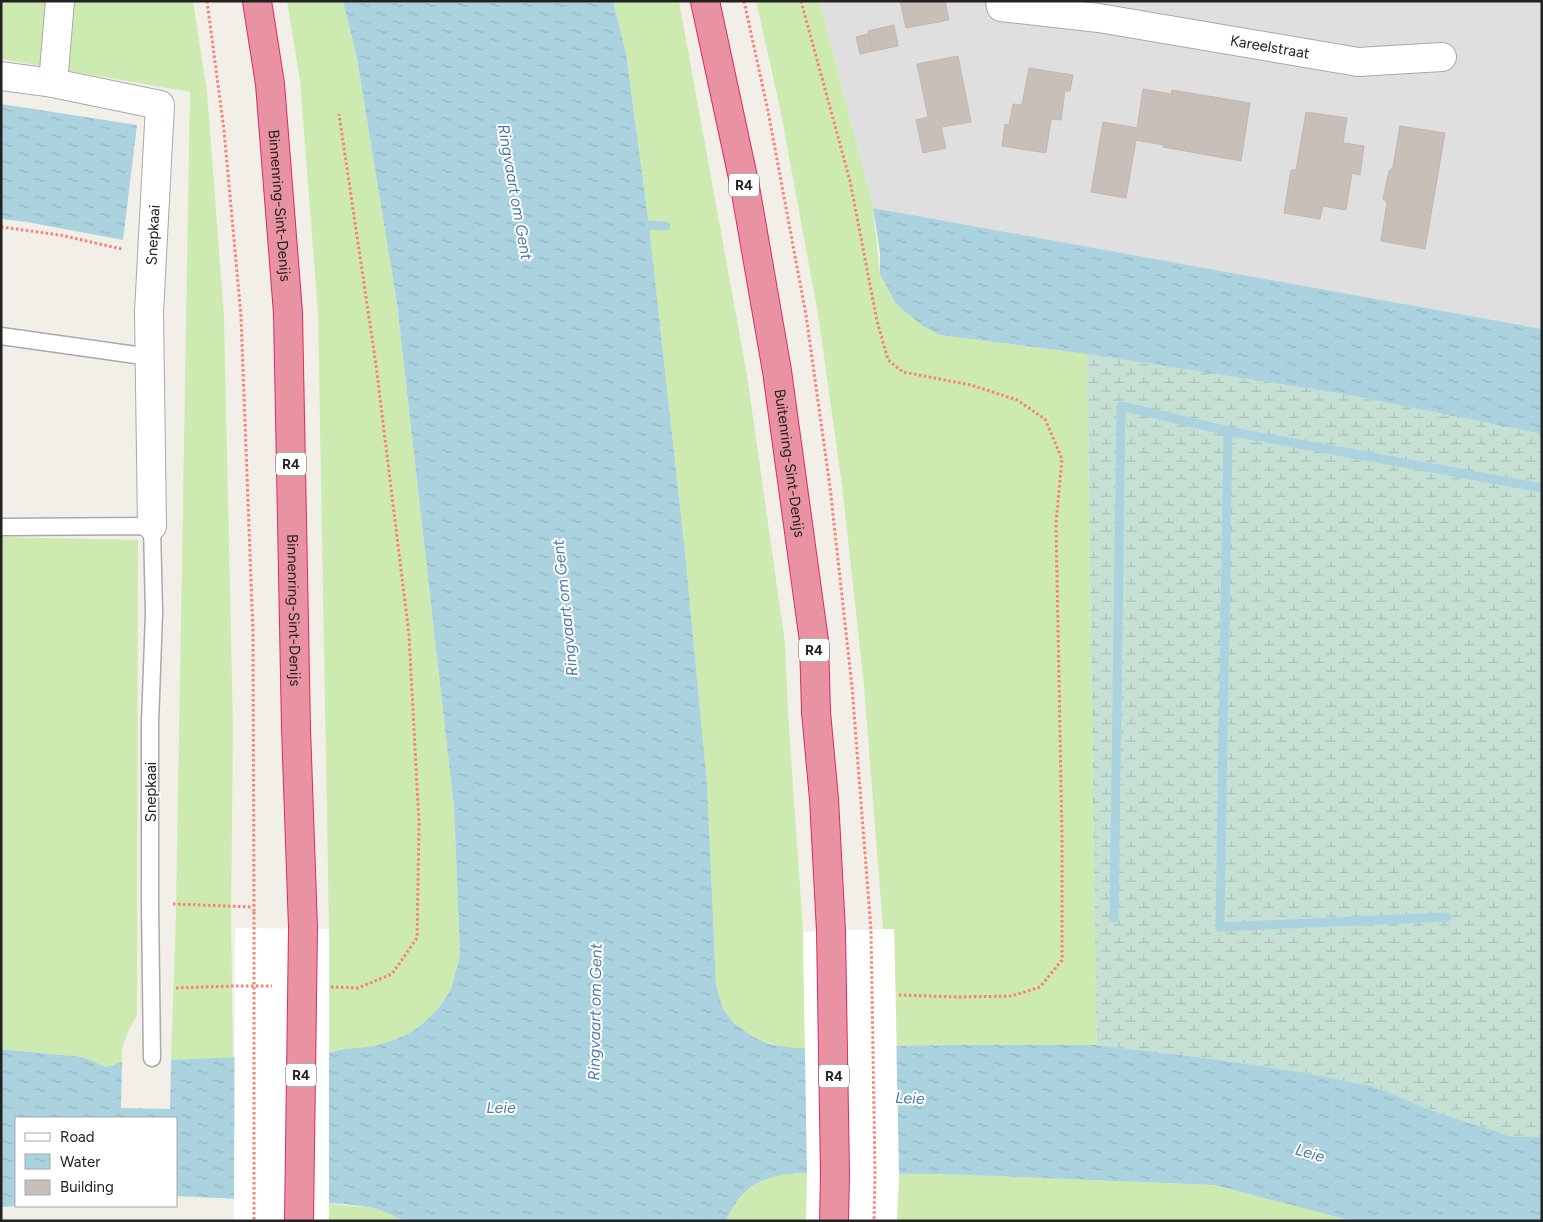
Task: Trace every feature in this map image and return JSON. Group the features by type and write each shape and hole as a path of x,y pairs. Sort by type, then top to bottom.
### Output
{"highway":[{"name":"Binnenring-Sint-Denijs","path":"257,1 270,84 288,313 296,728 303,928 299,1221"},
{"name":"Buitenring-Sint-Denijs","path":"705,1 745,187 773,352 812,631 831,931 835,1165 834,1221"}],"street":[{"path":"53,83 60,1"},
{"name":"Kareelstraat","path":"1000,1 1001,7 1098,10 1358,62 1442,57"},
{"name":"Snepkaai","path":"1,76 53,83 160,105 149,312 152,526"}],"lane":[{"path":"1,336 150,356"},
{"path":"1,527 152,526"},
{"name":"Snepkaai","path":"152,526 154,613 150,723 150,989 152,1058"}],"path":[{"path":"207,1 224,130 241,316 253,632 254,1221"},
{"path":"801,1 850,181 877,322 888,360 903,372 971,385 1017,400 1045,419 1062,459 1056,523 1062,818 1062,960 1040,987 1012,996 898,995"},
{"path":"329,987 358,988 392,974 417,938 419,824 409,634 376,365 339,114"},
{"path":"1,228 60,235 152,256"},
{"path":"150,903 253,907"},
{"path":"871,930 874,1221"},
{"path":"150,989 280,986"}],"shaded area":[{"path":"820,1 1542,1 1542,329 873,208"}],"green space":[{"path":"1,1 193,1 207,92 224,316 233,729 231,914 233,1058 171,1060 176,911 190,92 1,59"},
{"path":"287,1 343,1 357,59 397,304 454,808 460,955 451,989 440,1006 413,1031 375,1046 345,1049 329,1053 329,929 318,312 300,81"},
{"path":"613,1 679,1 747,375 785,643 803,931 805,1048 770,1044 749,1034 731,1019 724,1010 716,984 707,783 685,552 649,225 626,53"},
{"path":"756,1 820,1 873,208 880,274 896,304 940,335 1087,354 1097,1045 945,1045 897,1047 894,930 883,929 864,686 842,485 818,314 780,108"},
{"path":"1087,354 1338,393 1542,434 1542,1137 1513,1137 1426,1108 1372,1086 1300,1072 1097,1045"},
{"path":"1,537 138,540 137,1015 122,1049 122,1062 106,1067 83,1057 1,1049"},
{"path":"797,1173 942,1174 1214,1185 1352,1221 726,1221 739,1200 754,1186 773,1177"},
{"path":"329,1204 376,1208 405,1221 329,1221"}],"water":[{"path":"343,1 613,1 626,53 649,225 685,552 707,783 716,984 723,1009 735,1024 752,1036 769,1044 795,1048 945,1045 1097,1045 1300,1072 1372,1086 1431,1110 1513,1137 1542,1137 1542,1221 1352,1221 1214,1185 942,1174 797,1173 773,1177 754,1185 739,1199 726,1221 405,1221 375,1208 346,1204 178,1196 178,1117 15,1117 15,1206 1,1207 1,1049 83,1057 106,1067 122,1062 121,1108 170,1109 171,1060 329,1053 345,1049 375,1046 413,1031 440,1006 451,989 460,955 454,808 397,304 357,59"},
{"path":"1,104 137,125 123,240 1,219"},
{"path":"873,208 1542,329 1542,434 1338,393 1087,354 940,335 923,326 896,304 880,274 880,252"}],"pier":[{"path":"235,928 329,929 329,1221 234,1221"},
{"path":"894,929 899,1175 897,1221 806,1221 803,932"}],"building":[{"path":"900,1 945,1 949,20 906,28"},
{"path":"894,25 898,46 873,51 868,31"},
{"path":"868,34 873,51 860,54 856,37"},
{"path":"958,56 971,122 941,127 946,148 923,153 916,120 928,117 917,64"},
{"path":"1029,68 1073,75 1070,91 1065,91 1061,120 1051,119 1046,153 1002,146 1005,124 1009,125 1013,104 1022,105"},
{"path":"1143,89 1171,94 1172,90 1250,103 1241,161 1163,147 1164,145 1136,140 1126,198 1091,192 1103,122 1137,128"},
{"path":"1306,112 1347,118 1343,143 1364,146 1360,175 1352,173 1346,210 1323,206 1320,219 1284,213 1291,170 1296,170"},
{"path":"1400,126 1445,133 1425,249 1381,241 1387,202 1383,199 1389,171 1393,167"}],"waterway":[{"path":"649,225 666,226"},
{"path":"1114,918 1121,406 1228,431"},
{"path":"1447,917 1220,927 1228,431 1542,488"}],"water label":[{"name":"Ringvaart om Gent","path":"515,192"},
{"name":"Ringvaart om Gent","path":"565,608"},
{"name":"Ringvaart om Gent","path":"595,1012"},
{"name":"Leie","path":"910,1098"},
{"name":"Leie","path":"501,1107"},
{"name":"Leie","path":"1310,1153"}]}
